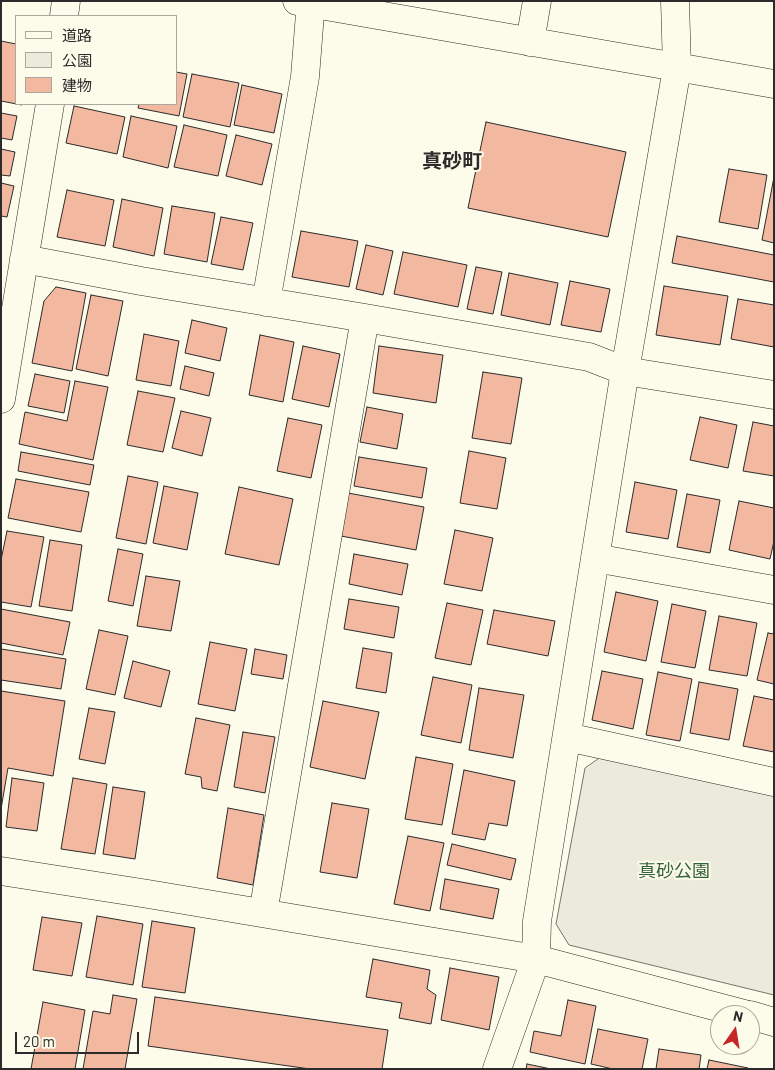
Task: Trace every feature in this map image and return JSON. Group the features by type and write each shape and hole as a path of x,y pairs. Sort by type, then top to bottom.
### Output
{"street":[{"path":"64,15 66,1"},
{"path":"530,42 537,1"},
{"path":"497,1069 536,959 537,921 566,737 625,371 678,68 675,1"},
{"path":"266,302 305,77 306,2 774,84"},
{"path":"1,399 15,270 50,105"},
{"path":"15,270 141,281 589,357 625,371 774,395"},
{"path":"264,913 365,318"},
{"path":"595,558 774,590"},
{"path":"566,737 774,782"},
{"path":"1,871 536,959 711,1005"},
{"path":"760,1018 774,1022"}],"green space":[{"name":"真砂公園","path":"602,756 774,794 774,995 569,945 556,924 585,768"}],"building":[{"path":"1,41 15,44 15,104 1,101"},
{"path":"178,72 187,74 179,116 138,108 139,105 178,105"},
{"path":"192,74 239,83 230,127 183,117"},
{"path":"242,85 282,94 274,133 234,125"},
{"path":"74,106 125,117 117,154 66,143"},
{"path":"1,113 17,116 12,140 1,138"},
{"path":"131,116 177,126 168,168 123,157"},
{"path":"486,122 626,152 608,237 468,208"},
{"path":"184,125 227,135 218,176 174,167"},
{"path":"236,135 272,144 262,185 226,176"},
{"path":"1,149 15,152 10,176 1,175"},
{"path":"729,169 767,175 758,229 719,222"},
{"path":"774,177 774,243 762,240"},
{"path":"1,183 14,186 7,217 1,216"},
{"path":"67,190 114,200 105,246 57,237"},
{"path":"122,199 163,208 154,256 113,247"},
{"path":"172,206 215,213 207,262 164,254"},
{"path":"221,217 253,223 243,270 211,264"},
{"path":"301,231 358,241 349,287 292,277"},
{"path":"677,236 774,255 774,282 672,263"},
{"path":"366,245 393,251 383,295 356,289"},
{"path":"403,252 467,265 458,307 394,294"},
{"path":"476,267 502,272 493,314 467,309"},
{"path":"509,273 558,283 550,325 501,315"},
{"path":"570,281 610,289 601,332 561,325"},
{"path":"664,286 728,296 720,345 656,335"},
{"path":"56,287 86,293 72,371 32,363 44,301"},
{"path":"91,295 123,301 108,376 76,369"},
{"path":"738,299 774,305 774,347 731,339"},
{"path":"192,320 227,328 220,361 185,353"},
{"path":"144,334 179,341 171,386 136,380"},
{"path":"260,335 294,342 283,402 249,395"},
{"path":"303,346 340,354 329,407 292,399"},
{"path":"379,346 443,355 436,403 373,393"},
{"path":"185,366 214,373 209,396 180,389"},
{"path":"483,372 522,378 511,444 472,438"},
{"path":"35,374 70,381 64,413 28,406"},
{"path":"75,381 108,387 93,460 19,444 25,412 67,421"},
{"path":"138,391 175,398 163,452 127,445"},
{"path":"367,407 403,414 397,449 360,442"},
{"path":"181,411 211,418 202,456 172,448"},
{"path":"700,417 737,425 728,468 690,460"},
{"path":"288,418 322,425 311,478 277,471"},
{"path":"753,422 774,426 774,476 743,471"},
{"path":"469,451 506,458 497,509 460,503"},
{"path":"21,452 94,465 90,485 18,471"},
{"path":"359,457 427,468 422,498 354,486"},
{"path":"128,476 158,482 146,544 116,538"},
{"path":"16,479 89,492 81,532 8,518"},
{"path":"635,482 677,490 668,539 626,532"},
{"path":"164,486 198,493 187,550 153,543"},
{"path":"239,487 293,499 279,565 225,554"},
{"path":"348,493 424,507 416,550 341,536"},
{"path":"687,494 720,500 710,553 677,547"},
{"path":"739,501 774,508 774,541 770,559 729,550"},
{"path":"455,530 493,538 482,591 444,584"},
{"path":"7,531 44,537 31,607 1,602 1,560"},
{"path":"50,540 82,545 72,611 39,606"},
{"path":"118,549 143,554 133,606 108,601"},
{"path":"354,554 408,564 402,595 349,584"},
{"path":"146,576 180,581 171,631 137,626"},
{"path":"616,592 658,601 646,661 604,652"},
{"path":"349,599 399,607 394,638 344,629"},
{"path":"447,603 483,610 471,665 435,658"},
{"path":"672,604 706,611 695,668 661,662"},
{"path":"1,609 70,622 63,655 1,643"},
{"path":"494,610 555,621 548,656 487,644"},
{"path":"719,616 757,623 747,676 709,670"},
{"path":"99,630 128,636 115,695 86,689"},
{"path":"768,633 774,634 774,684 757,680"},
{"path":"210,642 247,649 235,711 198,704"},
{"path":"363,648 392,653 386,693 356,688"},
{"path":"1,649 66,659 61,689 1,680"},
{"path":"255,649 287,655 283,679 251,674"},
{"path":"133,661 170,671 161,707 124,698"},
{"path":"602,671 643,679 633,729 592,720"},
{"path":"658,672 692,679 680,741 646,735"},
{"path":"433,677 472,685 461,743 421,735"},
{"path":"699,682 738,689 729,740 690,733"},
{"path":"479,688 524,695 513,758 469,750"},
{"path":"1,691 65,701 53,776 8,768 1,809"},
{"path":"754,696 774,700 774,752 743,746"},
{"path":"323,701 379,712 365,779 310,767"},
{"path":"89,708 115,712 105,764 79,759"},
{"path":"196,718 230,725 217,791 202,788 201,777 185,774"},
{"path":"243,732 275,737 265,793 234,787"},
{"path":"416,757 453,764 442,825 405,819"},
{"path":"464,770 515,781 507,826 489,823 485,840 452,834"},
{"path":"12,778 44,783 37,831 6,827"},
{"path":"73,778 107,784 95,854 61,849"},
{"path":"113,787 145,792 135,859 103,854"},
{"path":"332,803 369,809 357,878 320,872"},
{"path":"228,808 264,815 253,885 217,878"},
{"path":"408,836 444,843 430,911 394,904"},
{"path":"452,844 516,859 511,880 447,865"},
{"path":"445,879 499,889 493,919 440,909"},
{"path":"97,916 143,924 133,985 86,977"},
{"path":"42,917 82,923 72,976 33,970"},
{"path":"152,921 195,928 185,993 142,987"},
{"path":"373,959 430,970 427,989 436,995 431,1024 399,1018 402,1003 366,997"},
{"path":"450,968 499,977 489,1030 441,1020"},
{"path":"113,995 137,999 125,1069 83,1069 93,1011 110,1014"},
{"path":"155,997 388,1030 382,1069 310,1069 148,1046"},
{"path":"568,1000 596,1006 585,1064 530,1052 534,1031 561,1036"},
{"path":"43,1002 85,1010 75,1069 31,1069"},
{"path":"598,1029 648,1039 642,1069 613,1069 591,1064"},
{"path":"659,1049 701,1055 699,1069 656,1069"},
{"path":"709,1060 748,1068 748,1069 707,1069"},
{"path":"527,1064 551,1069 526,1069"}],"district":[{"name":"真砂町","path":"452,161"}]}
